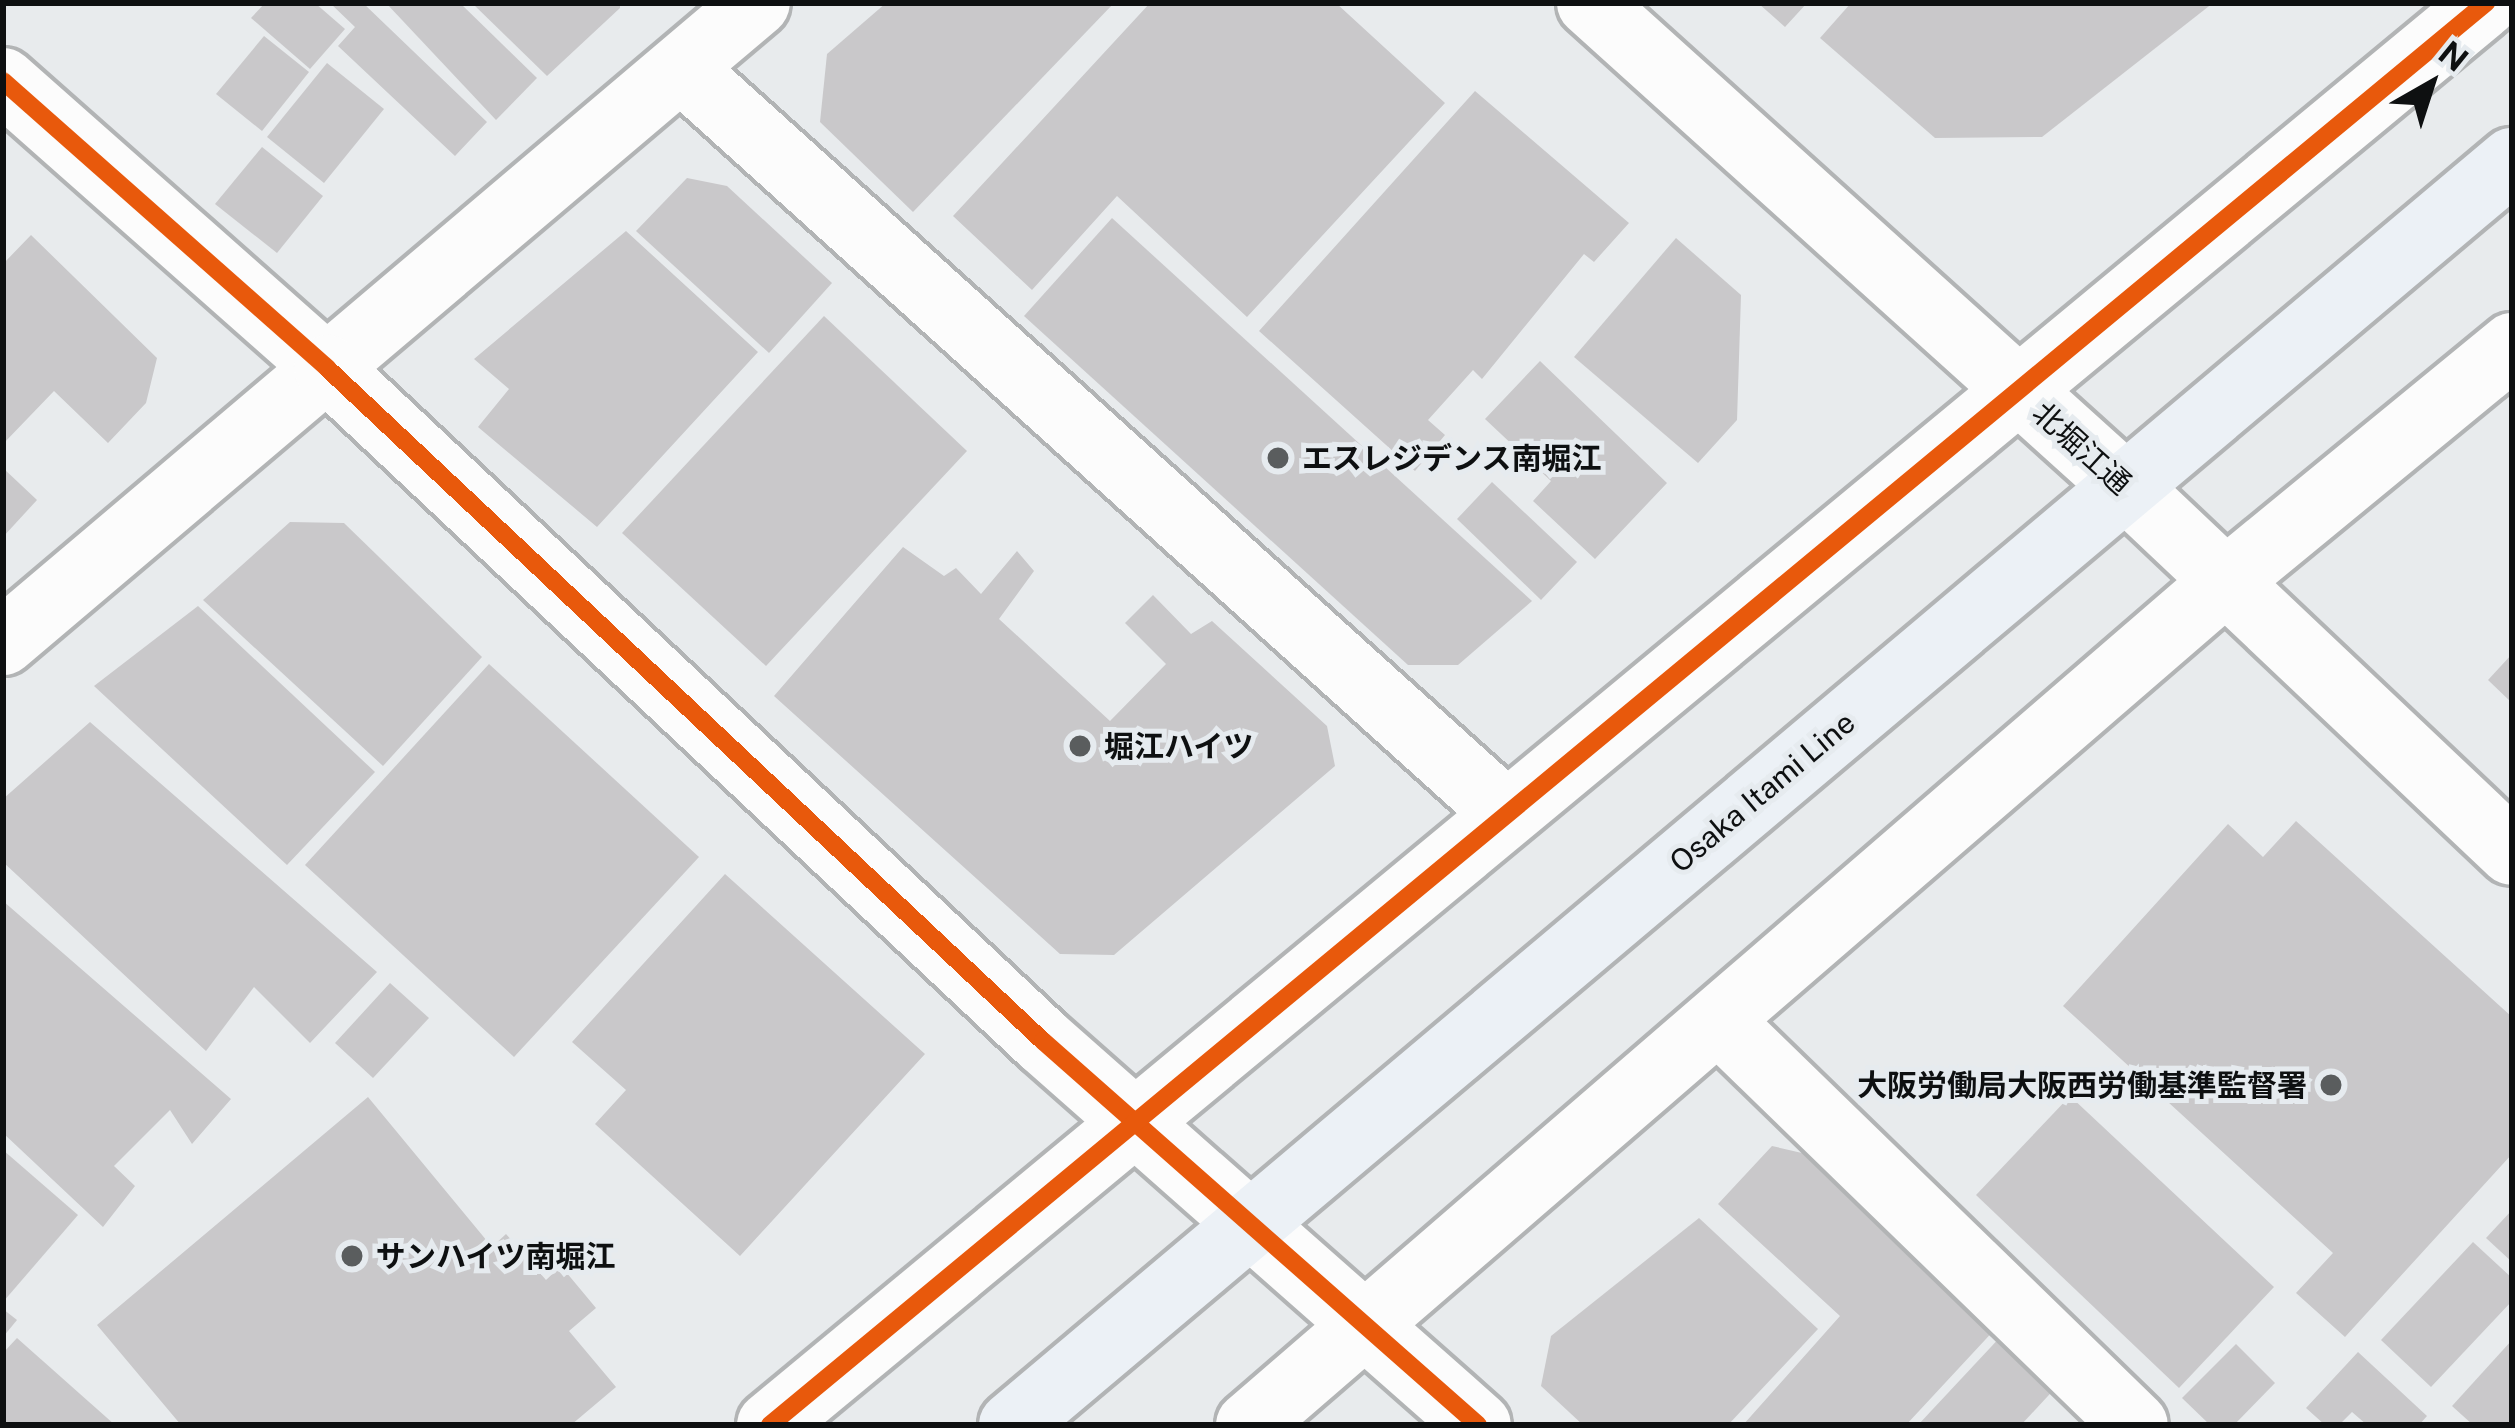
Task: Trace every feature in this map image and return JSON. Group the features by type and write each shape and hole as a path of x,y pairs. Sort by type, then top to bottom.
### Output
{"main road":[{"name":"Osaka Itami Line","path":"1012,1425 2123,484 2512,161"}],"street":[{"name":"北堀江通","path":"1590,3 2123,484 2512,852"},
{"path":"770,1425 1138,1126 2015,388 2486,3"},
{"path":"3,642 682,69 742,7"},
{"path":"682,69 1507,813"},
{"path":"3,81 327,368 1138,1126 1370,1322 1478,1425"},
{"path":"1249,1425 2225,582 2512,346"},
{"path":"1720,1022 2135,1425"}],"building":[{"path":"265,3 315,3 345,29 310,69 251,18"},
{"path":"330,3 363,3 487,122 455,156 338,46 355,27"},
{"path":"386,3 460,3 537,78 496,120"},
{"path":"472,3 620,3 620,8 547,76"},
{"path":"886,3 1114,3 913,212 820,122 827,54"},
{"path":"1150,3 1336,3 1445,103 1247,317 1117,196 1032,290 953,216"},
{"path":"1758,3 1807,3 1785,27"},
{"path":"1851,3 2213,3 2042,137 1935,138 1820,38"},
{"path":"264,36 309,72 262,131 216,94"},
{"path":"327,63 384,109 324,183 267,137"},
{"path":"1475,91 1629,223 1594,262 1584,254 1482,379 1473,370 1428,420 1445,435 1415,471 1259,331"},
{"path":"262,147 323,196 277,253 215,204"},
{"path":"687,178 727,186 832,283 769,353 636,231"},
{"name":"エスレジデンス南堀江","path":"1112,218 1532,601 1458,665 1408,665 1024,316"},
{"path":"626,231 758,352 597,527 478,427 509,389 474,359"},
{"path":"31,235 157,358 146,403 108,443 54,391 3,444 3,264"},
{"path":"1676,238 1741,295 1737,420 1698,463 1574,357"},
{"path":"824,316 967,451 766,666 622,533"},
{"path":"1540,361 1667,483 1595,559 1533,501 1551,481 1485,419"},
{"path":"3,468 37,500 3,537"},
{"path":"1492,482 1577,562 1541,600 1457,519"},
{"path":"290,522 344,523 482,657 383,766 203,600"},
{"name":"堀江ハイツ","path":"903,547 944,576 956,568 981,594 1017,551 1034,571 999,619 1110,721 1166,664 1125,623 1153,595 1191,634 1212,621 1327,726 1335,766 1114,955 1060,954 774,696"},
{"path":"198,606 375,772 287,865 94,686"},
{"path":"2512,654 2512,703 2488,680"},
{"path":"489,664 699,857 514,1057 305,865"},
{"path":"90,722 377,972 310,1043 254,987 206,1051 3,862 3,799"},
{"name":"大阪労働局大阪西労働基準監督署","path":"2296,821 2512,1017 2512,1154 2345,1337 2296,1293 2333,1253 2063,1006 2228,824 2263,857"},
{"path":"725,874 925,1054 740,1256 595,1124 626,1090 572,1042"},
{"path":"3,901 231,1099 192,1144 170,1110 114,1166 135,1186 103,1227 3,1133"},
{"path":"390,983 429,1018 373,1078 335,1043"},
{"path":"2070,1096 2274,1287 2179,1388 1976,1195"},
{"name":"サンハイツ南堀江","path":"368,1097 492,1247 506,1234 546,1280 561,1266 596,1308 569,1331 616,1387 571,1425 181,1425 97,1325"},
{"path":"1772,1146 1815,1156 1998,1326 1906,1425 1743,1425 1840,1316 1718,1204"},
{"path":"3,1150 78,1215 3,1302"},
{"path":"2512,1210 2512,1262 2486,1238"},
{"path":"1699,1218 1818,1329 1728,1425 1583,1425 1541,1386 1551,1336"},
{"path":"2473,1242 2512,1278 2512,1301 2431,1387 2381,1340"},
{"path":"3,1309 17,1320 3,1337"},
{"path":"2004,1333 2060,1383 2021,1425 1918,1425"},
{"path":"17,1338 115,1425 3,1425 3,1353"},
{"path":"2512,1340 2512,1425 2473,1425 2452,1406"},
{"path":"2236,1344 2275,1383 2234,1425 2210,1425 2182,1398"},
{"path":"2358,1352 2427,1416 2419,1425 2367,1425 2352,1412 2339,1425 2325,1425 2306,1408"}],"cycle path":[{"path":"770,1425 2486,3"},
{"path":"3,81 327,368 1043,1041 1478,1425"}],"place":[{"name":"エスレジデンス南堀江","path":"1278,458"},
{"name":"堀江ハイツ","path":"1080,746"},
{"name":"大阪労働局大阪西労働基準監督署","path":"2331,1085"},
{"name":"サンハイツ南堀江","path":"352,1256"}]}
